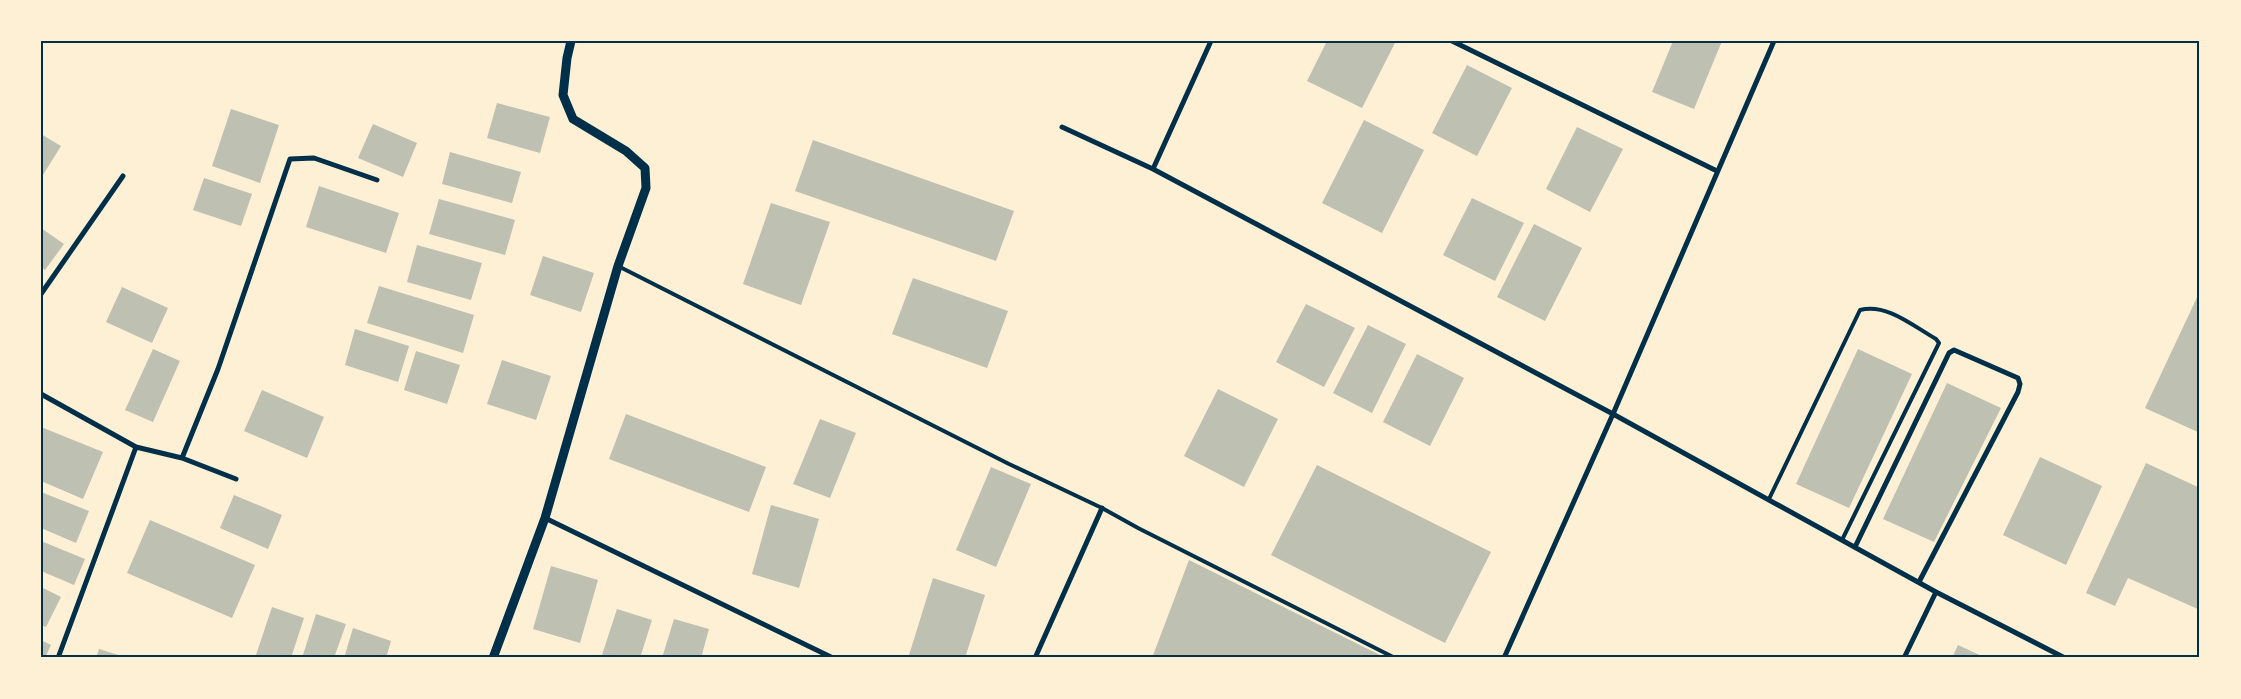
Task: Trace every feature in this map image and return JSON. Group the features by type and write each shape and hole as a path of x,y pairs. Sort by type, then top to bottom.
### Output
{"street":[{"path":"494,658 545,518 618,266 646,188 645,168 626,151 573,119 563,95 566,58 571,41"},
{"path":"1153,169 1211,41"},
{"path":"1452,41 1717,172"},
{"path":"1504,658 1613,414 1774,41"},
{"path":"1062,127 1153,169 1613,414 1936,592 2065,658"},
{"path":"182,458 218,369 290,159 314,158 377,180"},
{"path":"41,294 123,176"},
{"path":"1855,547 1949,353 1954,350 2018,378 2020,384 2018,392 1919,582"},
{"path":"41,394 136,447 182,458 236,479"},
{"path":"58,658 136,447"},
{"path":"1035,658 1102,508"},
{"path":"545,518 833,658"},
{"path":"1904,658 1936,592"}],"lane":[{"path":"618,266 1009,464 1102,508 1395,658"},
{"path":"1769,499 1860,310 1871,307 1882,308 1936,339 1939,343 1842,540"}],"building":[{"path":"1327,41 1396,41 1362,108 1307,81"},
{"path":"1673,41 1722,41 1694,109 1652,92"},
{"path":"1467,65 1512,88 1477,156 1432,133"},
{"path":"497,103 550,117 540,153 487,138"},
{"path":"231,109 279,125 260,183 212,166"},
{"path":"1364,120 1424,150 1382,233 1322,203"},
{"path":"373,124 417,143 403,177 358,158"},
{"path":"1577,127 1623,149 1590,212 1546,189"},
{"path":"41,134 61,146 43,175 41,174"},
{"path":"813,140 1014,211 996,261 795,191"},
{"path":"450,152 521,172 512,203 442,184"},
{"path":"204,178 252,194 241,226 193,210"},
{"path":"319,186 399,213 386,253 306,227"},
{"path":"1472,198 1524,223 1495,281 1443,255"},
{"path":"439,199 515,220 505,255 429,234"},
{"path":"771,203 830,222 801,305 743,284"},
{"path":"1534,224 1582,248 1545,321 1497,297"},
{"path":"41,228 64,244 45,270 41,267"},
{"path":"417,245 482,263 471,300 407,282"},
{"path":"543,256 594,273 581,312 530,295"},
{"path":"913,278 1008,311 987,368 892,334"},
{"path":"379,286 474,315 463,353 367,323"},
{"path":"122,287 168,308 152,343 106,322"},
{"path":"2200,291 2200,433 2145,408"},
{"path":"1306,304 1355,328 1324,387 1276,362"},
{"path":"1368,325 1406,344 1372,413 1333,393"},
{"path":"355,329 409,346 398,382 345,365"},
{"path":"153,349 180,361 153,422 125,410"},
{"path":"1858,349 1912,374 1849,508 1796,484"},
{"path":"416,351 460,365 447,404 404,390"},
{"path":"1417,354 1464,378 1430,446 1383,422"},
{"path":"502,360 551,376 536,420 487,404"},
{"path":"1947,383 2001,408 1934,542 1883,519"},
{"path":"1218,389 1278,419 1244,487 1184,456"},
{"path":"262,390 324,417 307,458 244,431"},
{"path":"626,414 766,467 749,512 609,459"},
{"path":"820,419 856,433 830,498 793,484"},
{"path":"41,427 103,452 83,499 41,481"},
{"path":"2040,457 2102,486 2066,565 2003,535"},
{"path":"2146,463 2200,488 2200,610 2128,578 2115,606 2086,593"},
{"path":"1317,465 1491,552 1445,643 1271,555"},
{"path":"991,467 1031,484 996,567 956,550"},
{"path":"41,492 89,511 76,543 41,528"},
{"path":"234,495 282,515 268,549 220,528"},
{"path":"771,505 819,519 799,588 752,574"},
{"path":"150,520 255,565 232,618 127,573"},
{"path":"41,541 85,559 74,585 41,571"},
{"path":"1189,560 1386,658 1152,658"},
{"path":"551,566 598,580 580,643 533,629"},
{"path":"933,578 985,595 965,658 918,658 909,655"},
{"path":"41,587 61,597 46,627 41,625"},
{"path":"272,607 304,618 291,658 255,658"},
{"path":"617,609 652,620 640,658 601,658"},
{"path":"316,614 346,624 334,658 302,658"},
{"path":"674,619 709,629 701,658 662,658"},
{"path":"353,628 391,641 386,658 344,658"},
{"path":"41,640 51,645 45,658 41,658"},
{"path":"1958,645 1986,658 1952,658"},
{"path":"99,649 125,657 125,658 96,658"}]}
